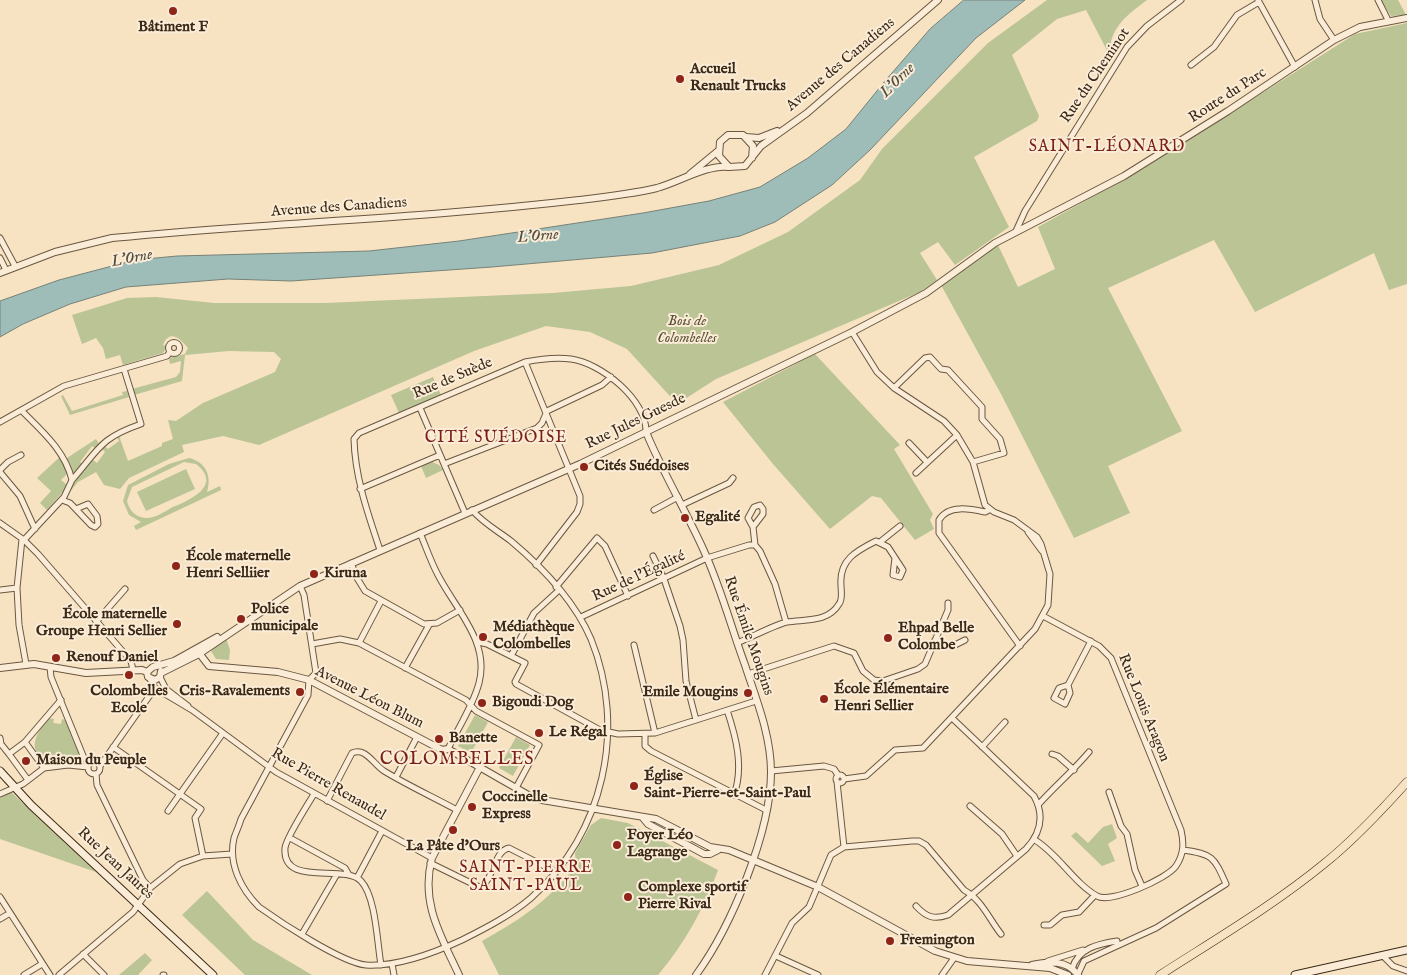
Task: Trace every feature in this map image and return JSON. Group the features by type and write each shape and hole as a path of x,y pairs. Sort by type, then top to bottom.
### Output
{"main road":[{"name":"Rue Jean Jaurès","path":"0,771 14,788 213,975"},
{"path":"1160,975 1290,890 1324,864 1360,834 1407,782"},
{"path":"1295,975 1407,950"}],"street":[{"name":"Avenue des Canadiens","path":"752,158 761,146 807,113 938,0"},
{"name":"Rue du Cheminot","path":"1016,231 1024,210 1128,47 1147,26 1180,0"},
{"path":"1315,0 1320,18 1334,40"},
{"path":"1378,0 1388,20"},
{"path":"1191,65 1214,47 1237,16 1259,1 1296,67"},
{"name":"Route du Parc","path":"938,283 978,254 1016,231 1124,176 1296,67 1334,40 1360,27 1388,20 1407,18"},
{"name":"Avenue des Canadiens","path":"746,137 759,138 783,129"},
{"path":"738,133 746,137 752,146 752,158 745,166 729,167 721,161 718,151 720,142 728,135 738,133"},
{"name":"Avenue des Canadiens","path":"682,180 718,151"},
{"name":"Avenue des Canadiens","path":"3,271 55,252 112,238 484,210 638,192 682,180 710,169 721,166 729,167"},
{"path":"0,238 15,266"},
{"path":"0,258 3,271"},
{"name":"Rue Jules Guesde","path":"150,679 162,678 198,651 300,586 568,469 646,432 852,332 926,293 938,283"},
{"path":"837,779 842,782 844,779 866,776 895,750 922,748 1020,646 1043,616 1048,605 1050,586 1050,574 1044,553 1026,528 1014,520 989,510 985,505 973,462 956,435 928,408 894,388 866,357 852,332"},
{"path":"0,422 60,388 167,356 170,352"},
{"name":"Rue de Suède","path":"380,550 360,489 354,457 354,439 359,433 525,362 543,358 571,359 594,367 611,377 632,398 646,426 646,432"},
{"path":"894,388 925,358 930,358 941,369 948,370 982,407 982,419 1000,439 1004,453 973,462"},
{"path":"525,362 580,496 577,512 536,564"},
{"path":"26,664 19,625 17,588 23,539 62,500 72,480 108,438 123,430 141,424 124,369"},
{"path":"444,464 537,428 546,417 547,411 602,385 611,377"},
{"path":"420,408 465,513"},
{"path":"22,411 61,454 72,480"},
{"name":"Rue Émile Mougins","path":"646,432 707,558 765,727 771,772 766,810 741,894 729,920 696,975"},
{"path":"916,474 956,435"},
{"path":"909,443 927,462"},
{"path":"360,489 440,455"},
{"path":"21,456 8,462 0,471 20,496 35,529"},
{"path":"682,505 729,483 733,478"},
{"path":"654,510 678,497"},
{"path":"974,508 983,498"},
{"path":"62,500 76,509 91,525 95,527 98,524 97,516 88,504 76,509"},
{"path":"989,510 985,512 974,508 946,513 942,516 938,526 939,533 1020,646"},
{"path":"300,586 304,595 316,673 309,680 308,695 241,819 234,837 232,854 236,874 251,899 266,912 353,962 364,965 392,964 446,947 480,931 514,910 530,899 556,872 575,846 593,810 602,776 609,733 607,695 602,670 581,617 536,564 472,510"},
{"path":"0,523 23,539 130,662 133,670"},
{"path":"737,643 786,622 810,621 834,609 840,604 842,595 840,574 843,565 849,557 867,546 880,542 900,526"},
{"path":"753,527 755,545 760,551 775,584 786,622"},
{"path":"420,532 438,575 478,642 482,667 479,684 448,749"},
{"path":"511,656 534,613 557,589 597,538 605,546 628,596"},
{"path":"880,542 888,547 895,558"},
{"name":"Rue de l'Égalité","path":"581,617 707,558 749,545 755,545"},
{"path":"653,556 664,579 683,640 686,681 696,720"},
{"path":"351,563 365,591 429,625 437,623 460,610"},
{"path":"0,590 17,588"},
{"path":"96,622 125,589"},
{"path":"359,643 381,601"},
{"path":"748,674 834,646 854,653 867,676 883,681 918,669 925,664 948,603"},
{"name":"Rue Louis Aragon","path":"1043,616 1106,651 1111,658 1184,842 1183,850"},
{"path":"405,668 429,625"},
{"path":"312,644 340,639 359,643 470,704 476,711 540,745 517,786 523,792 542,800 643,818 648,824 704,854 710,854 718,850 728,850 818,887 903,935 954,958 982,964 1050,968 1078,975 1084,960 1125,940 1156,928 1226,884 1212,857 1204,853 1183,850 1178,863 1170,872 1142,886 1108,899 1095,895 1035,840"},
{"path":"935,640 951,647 965,640"},
{"path":"478,642 487,644 525,664 514,682 519,686 609,733 655,733 756,701"},
{"path":"1068,685 1091,642"},
{"path":"634,645 655,733"},
{"name":"Rue Jules Guesde","path":"148,672 150,668 198,651"},
{"name":"Avenue Léon Blum","path":"198,651 208,666 278,672 309,680 442,750 448,749 517,786"},
{"path":"0,668 26,664 50,666 86,673 133,670 148,672 156,689"},
{"path":"50,666 51,677 84,758 89,765 90,773 96,774"},
{"path":"96,774 100,771 100,766 113,747 156,689 162,678 156,666"},
{"name":"Rue Pierre Renaudel","path":"162,678 166,689 270,767 475,886 482,886 503,850 509,848 556,872"},
{"name":"Rue Pierre Renaudel","path":"156,689 192,710"},
{"path":"8,754 25,742 61,700"},
{"path":"727,710 736,738 738,758 739,779 734,795"},
{"path":"916,906 923,914 939,919 948,915 1035,840 1041,816 1034,796 952,718"},
{"path":"982,746 1005,722"},
{"path":"168,811 223,733"},
{"path":"645,734 645,746 651,751 766,810"},
{"path":"396,777 417,737"},
{"path":"0,738 1,744 28,780"},
{"path":"25,742 44,768"},
{"path":"113,747 201,809 195,818 203,856"},
{"path":"327,801 352,753 357,751 364,752 382,770 457,810"},
{"path":"1038,805 1058,783 1066,779 1089,752"},
{"path":"1052,754 1058,756 1074,770"},
{"path":"0,794 28,780 44,768 89,765 95,762 100,766"},
{"path":"771,772 824,766 834,769 837,779 844,848"},
{"path":"459,975 433,920 428,898 431,861 480,767"},
{"path":"96,774 99,788 143,880 150,888"},
{"path":"1109,792 1121,826 1127,834 1135,870 1142,886"},
{"path":"314,794 285,847 286,857 293,867 300,871 349,875 357,878 370,896 381,965"},
{"path":"970,806 1002,834 1017,856"},
{"path":"357,878 382,831"},
{"path":"290,838 345,868 349,875"},
{"path":"765,975 792,923 807,911 831,855 844,848 919,841 926,845 964,890 972,895 991,917 1001,934"},
{"path":"59,975 134,912 150,888 180,864 203,856 232,854"},
{"path":"302,934 337,874"},
{"path":"1044,925 1050,925 1062,915 1079,912 1095,895"},
{"path":"0,897 50,975"},
{"path":"0,919 10,913"},
{"path":"1026,966 1125,940"},
{"path":"1070,973 1075,961 1086,950"},
{"path":"83,954 104,975"},
{"path":"776,956 815,974"},
{"path":"1383,956 1393,966 1407,971"},
{"path":"942,975 954,958"},
{"path":"1041,963 1058,963 1070,973"},
{"path":"24,975 42,964"},
{"path":"392,964 394,975"}],"green space":[{"name":"Bois de Colombelles","path":"1047,0 1147,0 1132,11 1115,31 1110,48 1111,58 1086,10 1057,19 1012,55 1039,116 1037,121 974,157 1009,227 955,265 938,242 920,253 937,280 920,292 716,379 677,404 627,349 590,332 546,326 474,351 259,445 223,436 182,445 184,452 129,478 120,489 104,485 96,472 78,482 68,494 76,479 93,460 97,463 105,452 102,449 105,446 108,449 119,441 117,437 119,436 128,461 162,446 162,443 173,439 168,420 176,421 203,403 275,372 281,359 274,352 229,351 185,355 182,381 134,395 132,389 176,377 180,372 181,361 170,364 169,358 185,354 188,348 176,337 172,336 163,345 167,346 163,353 123,365 120,355 106,359 103,348 96,338 82,344 72,315 127,298 156,297 214,303 325,303 553,293 631,286 719,265 788,232 860,180 882,149 988,43"},
{"path":"1381,0 1398,0 1406,15 1391,16"},
{"path":"1407,23 1407,284 1389,290 1374,253 1255,312 1214,240 1108,288 1182,431 1108,466 1130,513 1074,538 1001,394 941,285 998,245 1018,287 1055,269 1038,227 1141,170 1355,34"},
{"path":"815,354 900,445 894,449 933,514 930,520 934,529 915,540 881,498 872,496 830,529 773,464 723,402"},
{"path":"433,377 441,395 399,413 391,395"},
{"path":"127,391 129,397 70,415 61,396 63,395 72,411 123,395 122,392"},
{"path":"96,439 99,444 95,448 92,446 80,462 83,465 73,473 67,458"},
{"path":"61,456 69,472 61,480 67,485 47,510 40,503 51,491 37,478"},
{"path":"189,458 195,460 203,466 208,475 207,492 220,486 221,490 136,530 134,526 141,522 129,515 123,501 128,485 169,464","holes":["184,462 196,464 204,472 206,479 205,486 194,497 152,517 141,517 135,515 131,510 127,501 132,487"]},
{"path":"432,462 439,465 443,470 426,478 421,466"},
{"path":"186,469 195,489 146,511 137,492"},
{"path":"226,638 230,650 229,660 216,659 211,651"},
{"path":"475,715 488,722 471,753 458,746"},
{"path":"48,718 54,719 53,723 61,724 62,719 65,720 80,756 78,758 54,759 38,753 35,748 35,740"},
{"path":"516,737 530,745 513,776 499,768"},
{"path":"11,792 96,872 0,839 0,798"},
{"name":"Complexe sportif Pierre Rival","path":"601,818 628,823 718,870 706,899 685,938 658,975 499,975 482,941 522,917 556,888 576,865 575,853 591,825"},
{"path":"1112,824 1117,838 1108,844 1115,861 1102,866 1071,836 1076,832 1088,843 1103,827"},
{"path":"207,891 253,940 312,975 245,975 182,915"},
{"path":"145,953 152,960 138,975 119,975"}],"water":[{"name":"L'Orne","path":"964,0 1025,0 976,38 870,150 832,185 775,222 740,236 652,253 492,267 291,281 228,279 126,287 70,304 23,324 0,337 0,301 59,280 135,260 177,256 369,251 459,241 643,213 709,201 760,187 808,158 846,129 930,29"}],"place":[{"name":"Bâtiment F","path":"173,11"},
{"name":"Accueil Renault Trucks","path":"680,79"},
{"name":"Cités Suédoises","path":"584,467"},
{"name":"Egalité","path":"685,518"},
{"name":"École maternelle Henri Selliier","path":"176,566"},
{"name":"Kiruna","path":"314,574"},
{"name":"Police municipale","path":"241,619"},
{"name":"École maternelle Groupe Henri Sellier","path":"177,624"},
{"name":"Médiathèque Colombelles","path":"483,637"},
{"name":"Ehpad Belle Colombe","path":"888,638"},
{"name":"Renouf Daniel","path":"56,658"},
{"name":"Colombelles Ecole","path":"129,675"},
{"name":"Cris-Ravalements","path":"300,692"},
{"name":"Emile Mougins","path":"748,693"},
{"name":"École Élémentaire Henri Sellier","path":"824,699"},
{"name":"Bigoudi Dog","path":"482,703"},
{"name":"Le Régal","path":"539,733"},
{"name":"Banette","path":"439,739"},
{"name":"Maison du Peuple","path":"26,761"},
{"name":"Église Saint-Pierre-et-Saint-Paul","path":"634,786"},
{"name":"Coccinelle Express","path":"472,807"},
{"name":"La Pâte d'Ours","path":"453,830"},
{"name":"Foyer Léo Lagrange","path":"617,845"},
{"name":"Complexe sportif Pierre Rival","path":"628,897"},
{"name":"Fremington","path":"890,941"}],"district":[{"name":"SAINT-LÉONARD","path":"1107,148"},
{"name":"CITÉ SUÉDOISE","path":"496,439"},
{"name":"COLOMBELLES","path":"457,760"},
{"name":"SAINT-PIERRE SAINT-PAUL","path":"526,878"}]}
